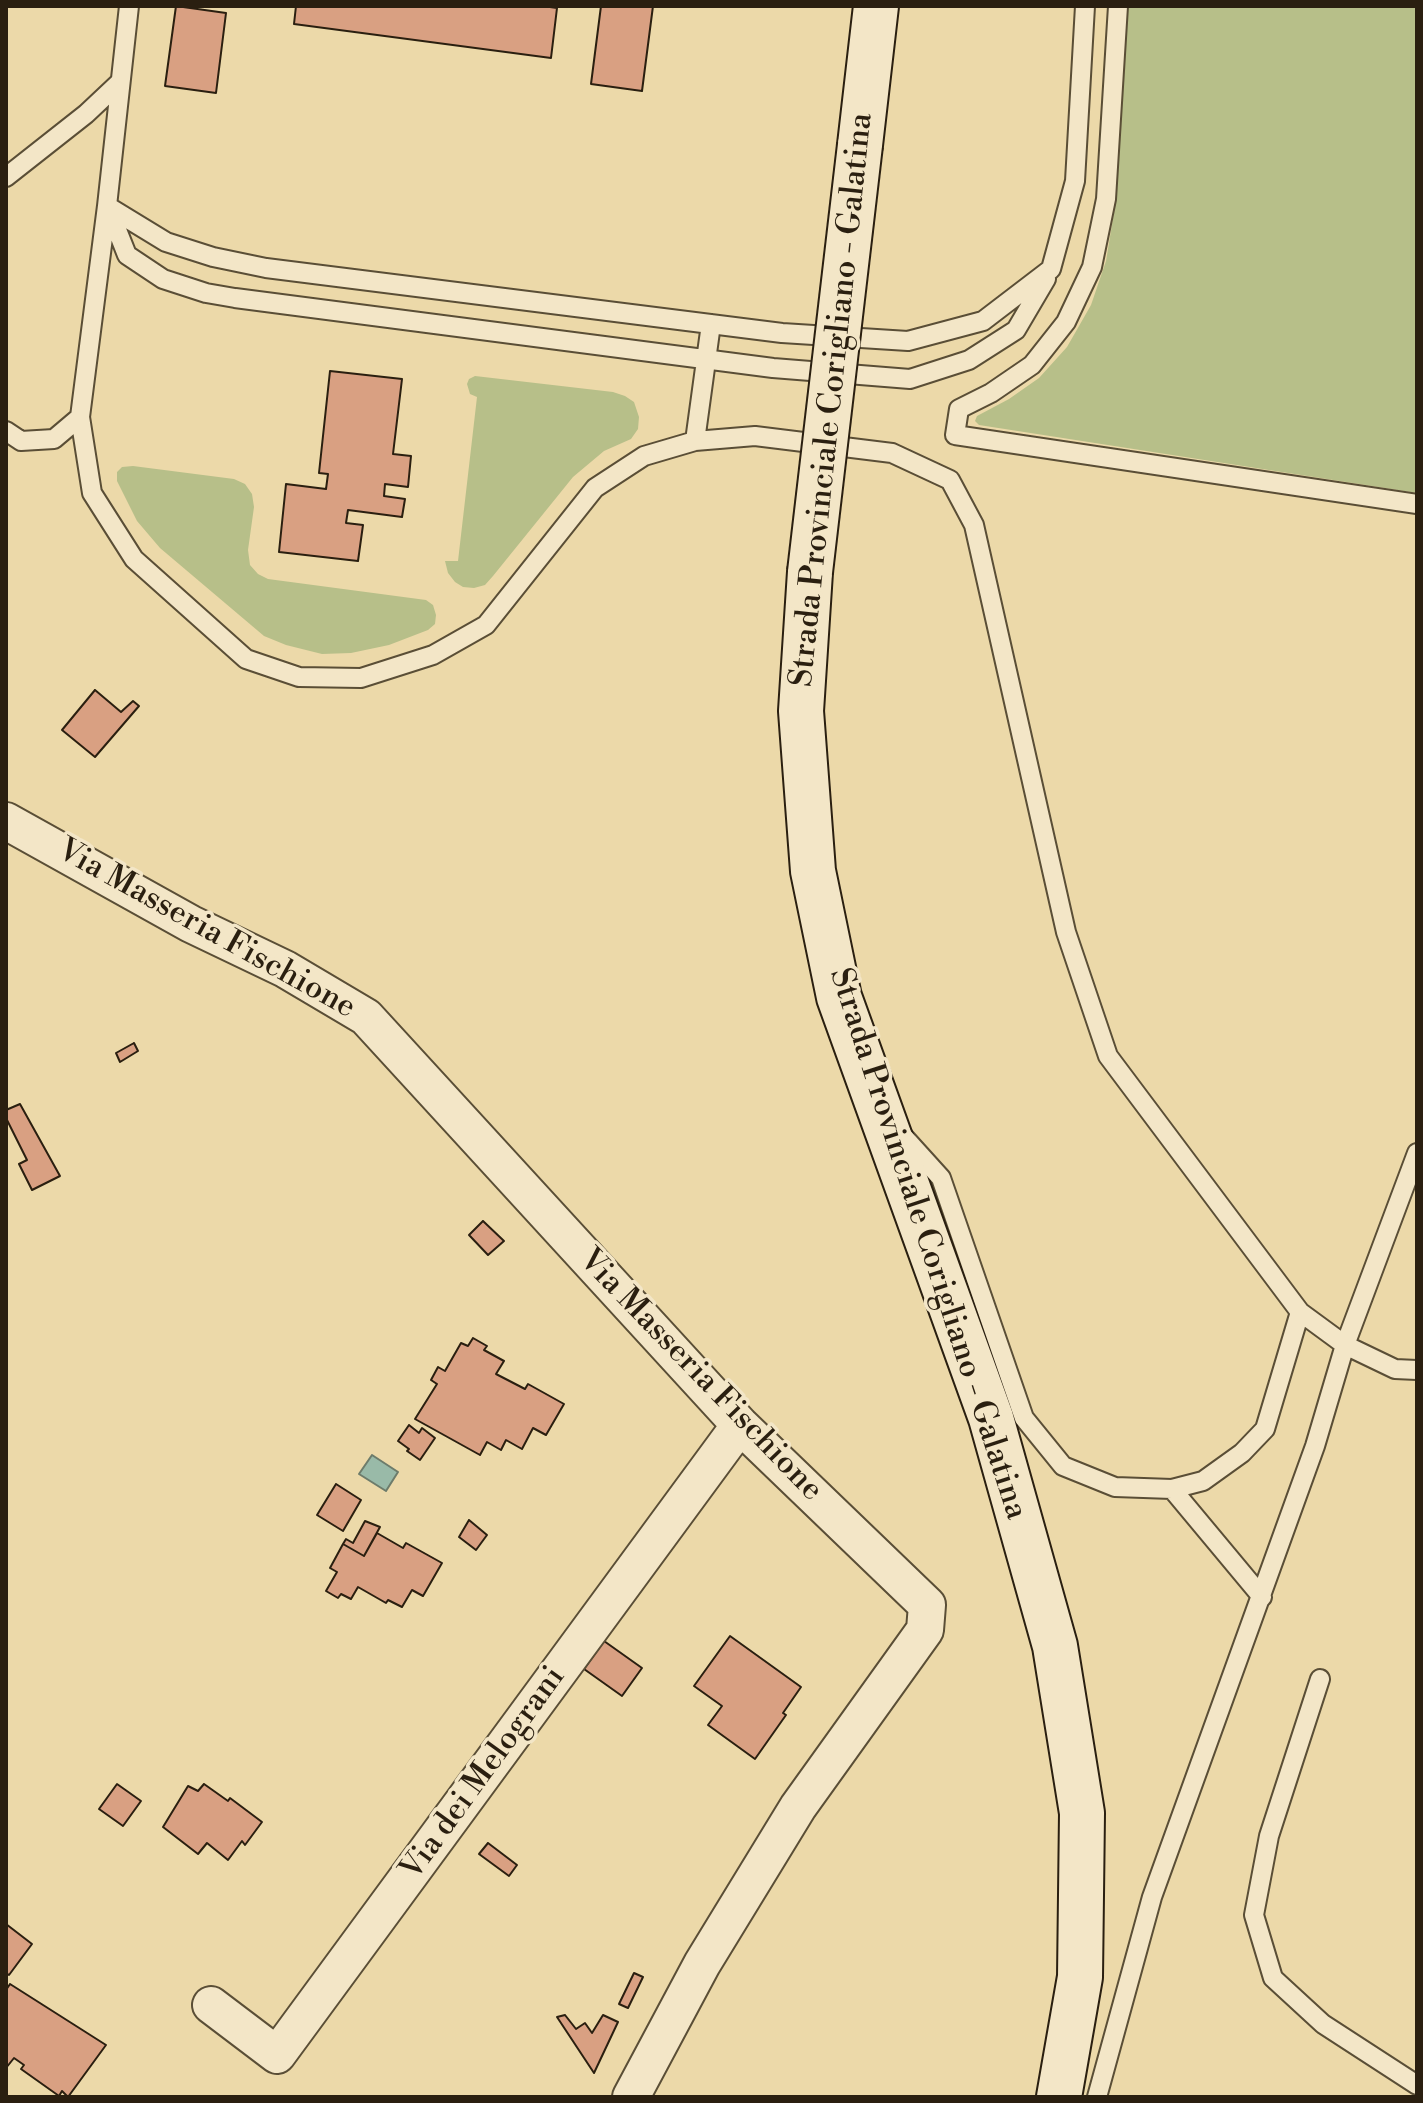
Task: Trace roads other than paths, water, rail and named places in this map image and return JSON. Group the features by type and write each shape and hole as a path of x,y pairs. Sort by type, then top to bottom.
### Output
{"main road":[{"name":"Strada Provinciale Corigliano - Galatina","path":"876,6 810,572 801,711 813,871 839,997 991,1418 1055,1646 1082,1813 1080,1977 1059,2097"}],"street":[{"name":"Via Masseria Fischione","path":"6,821 191,924 285,969 366,1017 740,1425 927,1605 925,1630 790,1820 702,1964 631,2097"},
{"name":"Via dei Melograni","path":"211,2005 277,2055 740,1425"}],"lane":[{"path":"129,6 80,417 92,493 134,559 246,659 299,677 361,678 433,655 486,625 595,488 644,456 695,441 755,436 892,453 950,480 974,525 1066,932 1108,1056 1300,1312 1345,1345 1395,1369 1417,1370"},
{"path":"107,206 127,255 163,279 206,293 773,368 910,379 969,360 1016,330 1051,269 1075,181 1085,6"},
{"path":"1118,6 1106,199 1092,267 1066,322 1032,365 991,393 959,409 955,435 1417,504"},
{"path":"6,177 86,114 120,82"},
{"path":"107,206 166,242 213,257 266,268 782,333 908,341 983,321 1051,269"},
{"path":"695,441 711,324"},
{"path":"6,431 21,441 54,439 80,417"},
{"path":"880,1110 941,1178 1024,1418 1063,1466 1115,1487 1172,1489 1203,1481 1242,1453 1265,1429 1300,1312"},
{"path":"1097,2097 1152,1897 1315,1446 1345,1345 1417,1153"},
{"path":"1172,1489 1262,1597"},
{"path":"1320,1679 1269,1836 1254,1915 1273,1978 1323,2024 1417,2085"}]}
